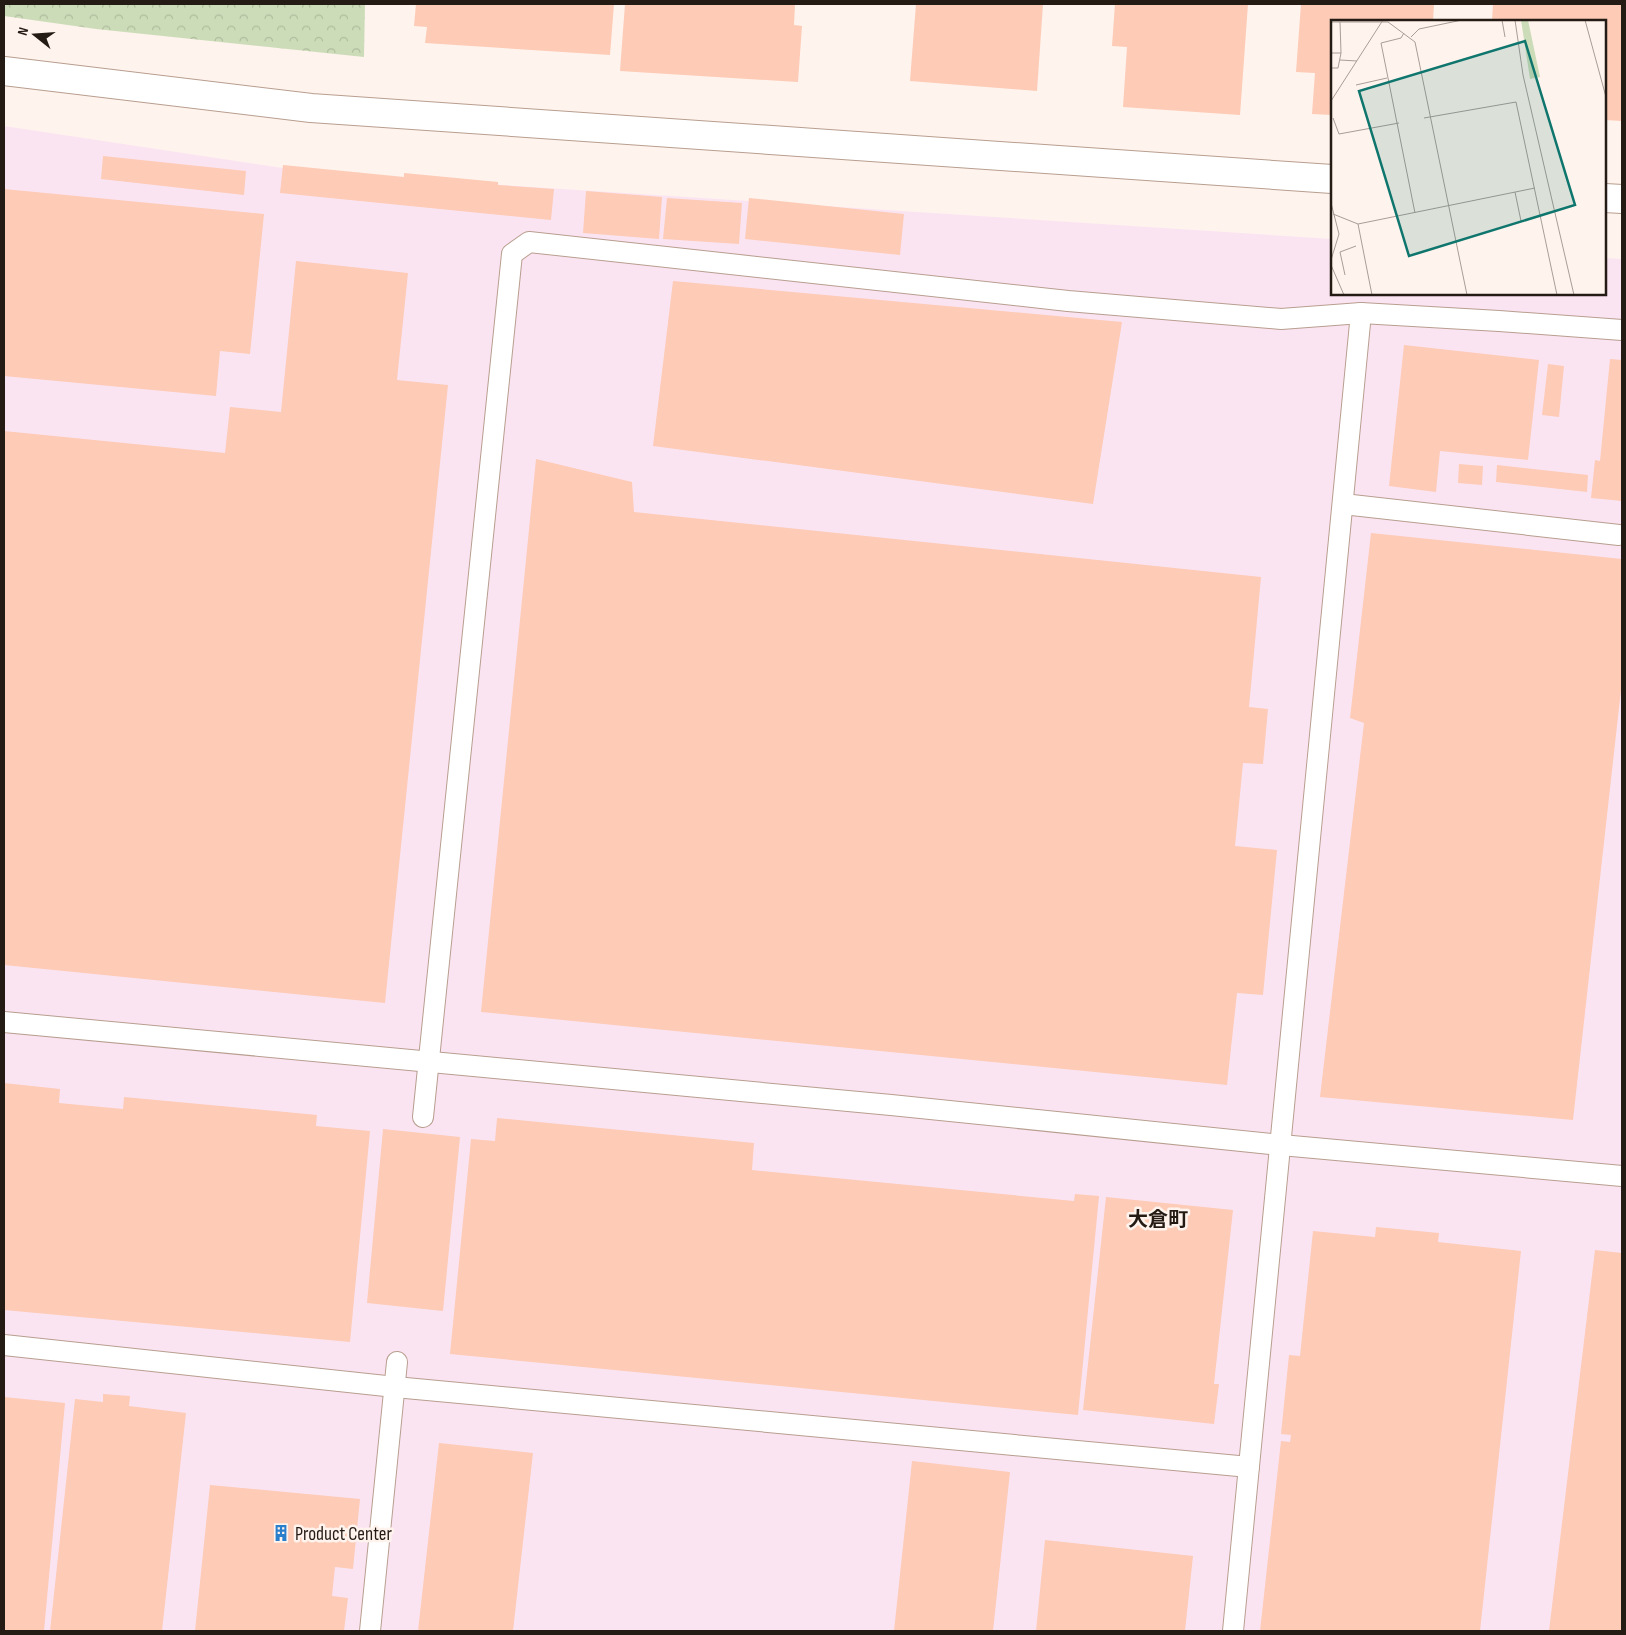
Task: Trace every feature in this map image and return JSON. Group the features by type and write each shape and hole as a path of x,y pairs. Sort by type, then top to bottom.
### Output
{"street":[{"path":"4,71 311,108 1331,179"},
{"path":"1606,198 1622,199"}],"lane":[{"path":"423,1117 512,254 529,242 1068,301 1281,319 1361,313 1622,330"},
{"path":"1233,1631 1361,313"},
{"path":"1343,504 1619,535"},
{"path":"4,1022 891,1104 1281,1144 1622,1176"},
{"path":"4,1345 395,1387 1249,1467"},
{"path":"370,1631 397,1362"}],"shaded area":[{"path":"4,126 316,173 1331,239 1331,295 1606,295 1606,258 1622,259 1622,1631 4,1631"}],"green space":[{"path":"4,4 365,4 364,57 96,29 4,16"}],"building":[{"path":"416,4 614,4 610,55 425,43 427,27 414,26"},
{"path":"625,4 795,4 794,25 802,26 798,82 620,71"},
{"path":"916,4 1043,4 1037,91 910,81"},
{"path":"1115,4 1248,4 1240,115 1123,107 1127,47 1112,46"},
{"path":"1301,4 1434,4 1433,20 1331,20 1331,115 1312,114 1315,73 1296,72"},
{"path":"1493,4 1622,4 1622,121 1606,120 1606,20 1492,20"},
{"path":"103,156 246,171 244,195 101,179"},
{"path":"283,165 404,177 404,173 498,182 498,185 554,189 551,220 280,193"},
{"path":"4,189 264,214 250,354 220,351 216,396 4,376"},
{"path":"586,191 662,197 659,239 583,233"},
{"path":"667,198 742,203 739,244 663,239"},
{"path":"749,198 904,214 900,255 745,239"},
{"path":"296,261 408,273 397,380 448,385 385,1003 4,965 4,431 225,453 230,407 281,412"},
{"path":"673,281 1122,322 1093,504 653,446"},
{"path":"1404,345 1539,360 1528,460 1440,451 1436,492 1389,486"},
{"path":"1610,359 1622,360 1622,501 1591,498 1595,460 1600,461"},
{"path":"1548,364 1564,366 1559,417 1542,415"},
{"path":"536,459 632,482 634,512 1261,577 1249,707 1268,709 1263,764 1243,763 1235,846 1277,850 1263,995 1237,993 1227,1085 481,1012"},
{"path":"1459,464 1483,466 1482,485 1458,483"},
{"path":"1497,465 1588,475 1587,492 1496,482"},
{"path":"1371,533 1622,559 1622,681 1573,1120 1320,1097 1364,723 1350,718"},
{"path":"4,1083 60,1089 59,1103 123,1109 124,1097 317,1115 316,1126 370,1131 350,1342 4,1310"},
{"path":"497,1118 754,1143 752,1170 1074,1201 1075,1194 1099,1196 1078,1415 450,1354 471,1139 495,1141"},
{"path":"383,1129 460,1137 443,1311 367,1303"},
{"path":"1106,1197 1233,1210 1214,1384 1219,1384 1214,1424 1083,1410"},
{"path":"1376,1227 1439,1233 1438,1242 1521,1251 1480,1631 1260,1631 1281,1441 1290,1442 1291,1435 1281,1434 1289,1355 1300,1356 1313,1231 1375,1237"},
{"path":"1595,1250 1622,1253 1622,1631 1549,1631"},
{"path":"103,1394 130,1396 129,1406 186,1413 162,1631 50,1631 75,1399 103,1402"},
{"path":"4,1397 65,1403 44,1631 4,1631"},
{"path":"439,1443 533,1453 513,1631 418,1631"},
{"path":"912,1461 1010,1472 993,1631 894,1631"},
{"name":"Product Center","path":"210,1485 360,1499 353,1569 335,1567 332,1596 348,1598 344,1631 195,1631"},
{"path":"1045,1540 1193,1556 1185,1631 1036,1631"}],"place":[{"name":"Product Center","path":"281,1533"}],"district":[{"name":"大倉町","path":"1158,1219"}]}
